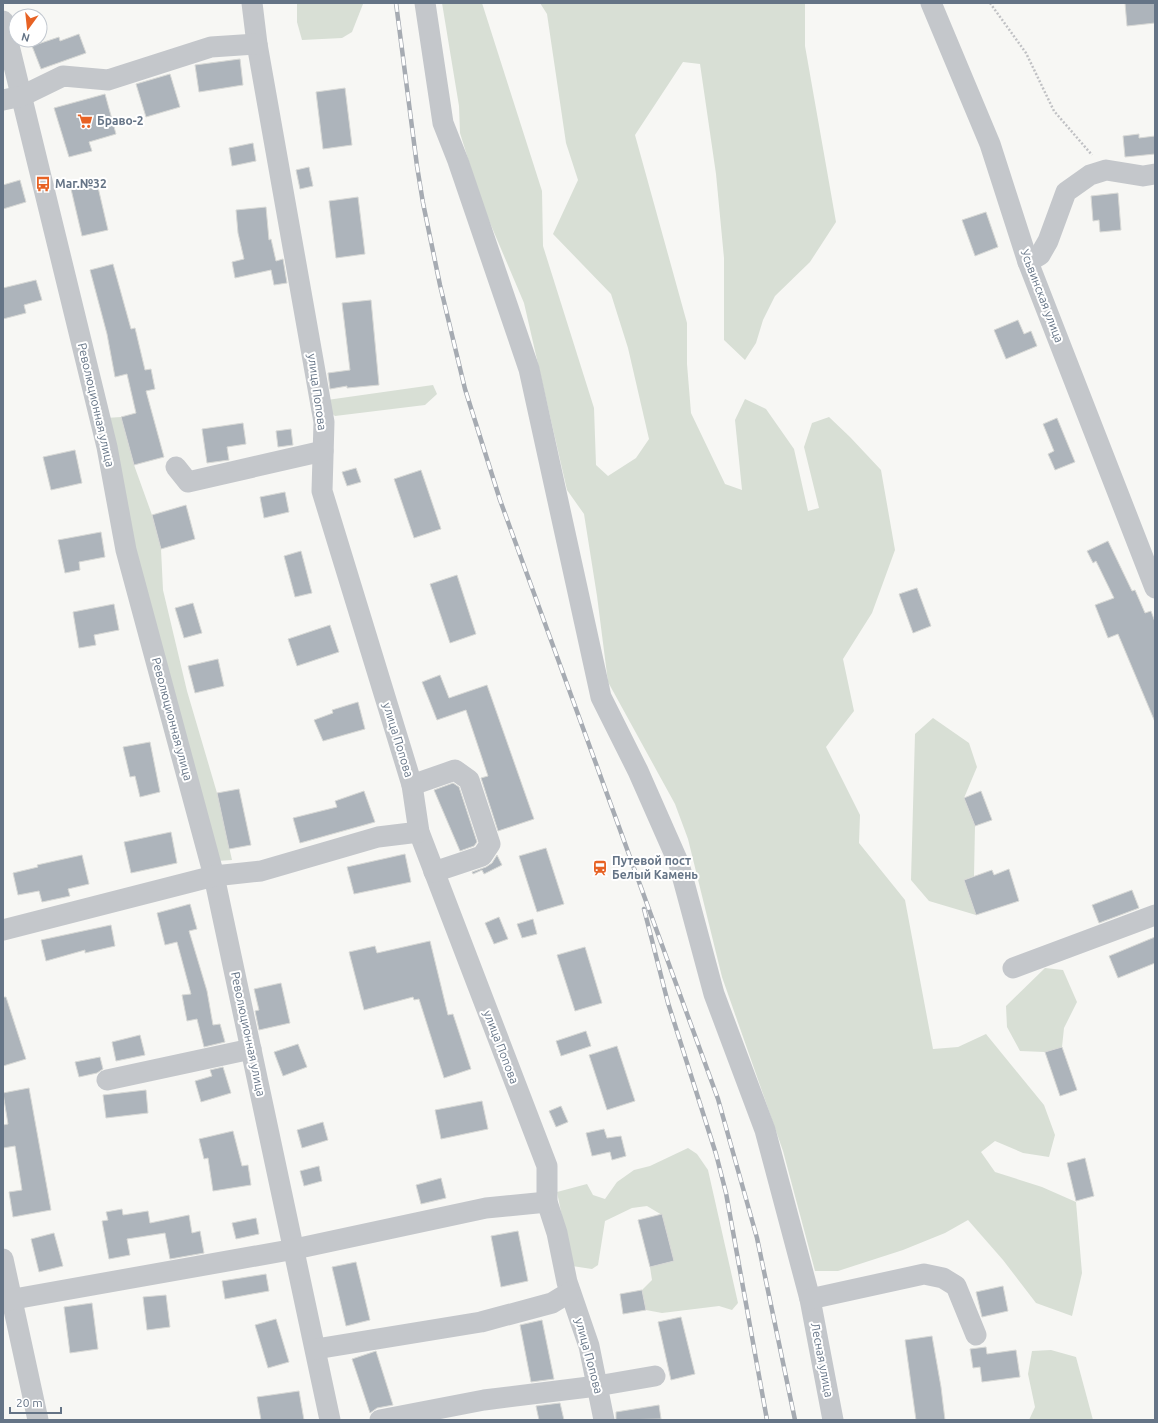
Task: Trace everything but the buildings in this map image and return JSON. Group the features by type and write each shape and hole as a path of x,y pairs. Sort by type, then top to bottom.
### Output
{"street":[{"name":"улица Попова","path":"252,3 257,44 324,422 322,491 412,785 419,832 547,1166 547,1202 558,1233 570,1292 588,1346 604,1420"},
{"name":"Лесная улица","path":"425,3 443,123 458,161 529,369 601,697 638,771 679,864 714,994 765,1130 810,1299 833,1420"},
{"name":"Усьвинская улица","path":"931,3 990,144 1028,262 1155,588"},
{"name":"Революционная улица","path":"3,21 12,98 107,447 126,550 214,876 330,1420"},
{"path":"12,98 63,76 108,80 211,47 257,44"},
{"path":"1028,262 1040,255 1044,248 1066,192 1090,175 1106,170 1143,176 1155,174"},
{"path":"176,467 188,482 323,451"},
{"path":"412,785 455,770 469,780 490,844 482,856 434,872"},
{"path":"3,930 214,876 261,871 378,837 419,832"},
{"path":"1013,968 1155,915"},
{"path":"107,1080 251,1049"},
{"path":"8,1300 294,1249 486,1208 547,1202"},
{"path":"3,1259 8,1300 38,1420"},
{"path":"810,1299 924,1274 943,1278 956,1286 976,1335"},
{"path":"316,1350 481,1322 552,1303 570,1292"},
{"path":"380,1420 484,1400 597,1386 655,1376"}],"path":[{"path":"990,3 1026,52 1054,111 1066,128 1106,170"}],"shaded area":[{"path":"297,3 363,4 352,32 342,38 302,40 297,22"},
{"path":"442,3 482,3 542,191 543,246 594,408 596,465 608,476 636,458 649,439 628,348 611,294 553,234 578,180 566,143 547,14 540,3 805,3 805,46 836,222 810,262 775,296 763,320 756,343 745,360 724,340 724,258 716,174 700,64 683,62 635,135 687,323 687,364 691,413 725,484 742,490 735,420 745,399 766,409 794,449 808,511 819,508 804,447 812,423 829,417 881,470 895,550 872,613 843,659 854,711 826,747 860,815 859,843 905,900 933,1049 958,1047 986,1034 1044,1105 1055,1135 1049,1157 1023,1153 995,1141 981,1152 995,1172 1042,1187 1076,1202 1082,1273 1072,1316 1036,1303 1003,1260 968,1220 945,1233 903,1250 838,1271 815,1271 783,1151 722,977 688,839 675,804 608,682 597,596 584,514 567,490 524,303 482,204 460,133 459,106"},
{"path":"433,385 437,394 425,405 335,416 328,410 327,400"},
{"path":"121,417 134,465 152,515 161,549 163,590 187,691 217,793 232,860 217,861 136,555 106,418"},
{"path":"933,718 969,743 977,767 964,798 975,826 974,876 964,880 976,915 929,901 911,880 915,734"},
{"path":"1045,968 1063,970 1077,1002 1064,1028 1062,1047 1045,1052 1020,1051 1007,1027 1006,1006"},
{"path":"688,1148 697,1154 708,1170 738,1303 732,1310 719,1306 662,1313 646,1310 642,1290 652,1280 650,1267 674,1261 662,1215 647,1206 632,1208 605,1221 598,1265 592,1269 572,1266 557,1192 587,1184 593,1195 605,1199 617,1182 634,1170 650,1166"},
{"path":"1051,1350 1076,1357 1093,1420 1029,1420 1035,1407 1028,1374 1032,1351"}],"railway":[{"path":"396,3 423,203 440,285 465,389 500,500 718,1099 757,1238 795,1420"},
{"path":"644,909 668,1003 716,1154 726,1193 767,1420"}],"place":[{"name":"Браво-2","path":"85,121"},
{"name":"Маг.№32","path":"43,184"},
{"name":"Путевой пост Белый Камень","path":"600,868"}]}
